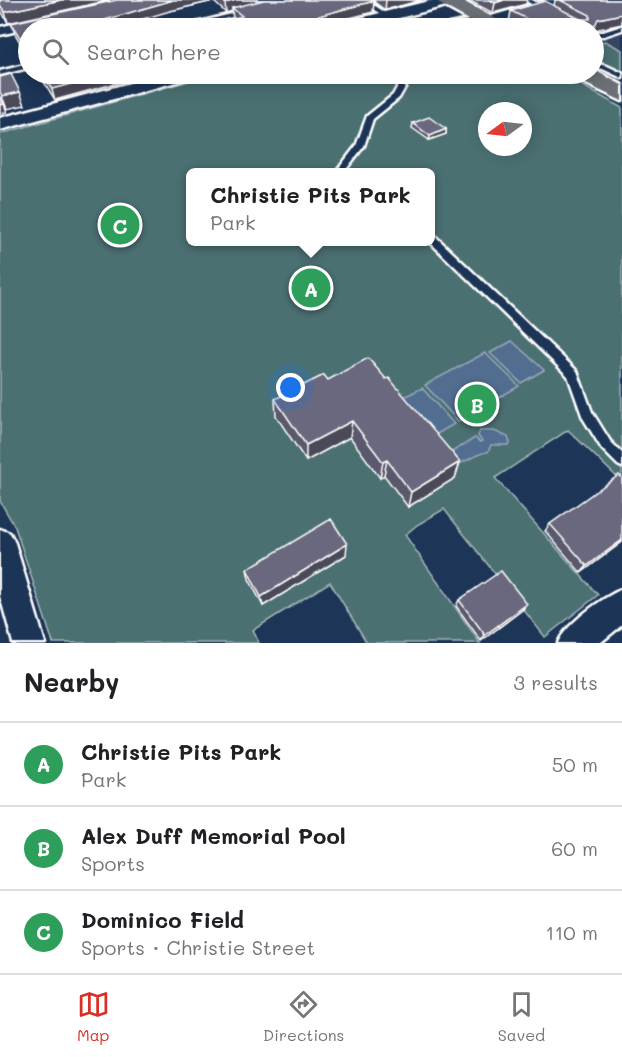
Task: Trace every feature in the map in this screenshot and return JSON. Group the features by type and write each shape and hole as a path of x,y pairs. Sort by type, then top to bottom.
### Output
{"main road":[{"path":"447,0 479,18"},
{"path":"603,84 622,94"}],"street":[{"path":"384,18 447,0"},
{"path":"505,18 533,3 559,0"},
{"path":"396,15 417,18"},
{"path":"0,31 18,27"},
{"path":"0,124 147,84"},
{"path":"0,543 29,643"},
{"path":"574,643 622,605"}],"lane":[{"path":"362,0 396,15"},
{"path":"533,3 553,14"},
{"path":"221,18 259,9"},
{"path":"604,34 622,28"},
{"path":"604,67 622,76"},
{"path":"0,73 18,68"},
{"path":"343,168 360,146 370,118 400,91 403,84"},
{"path":"435,241 573,374 587,414 606,445 622,461"}],"shaded area":[{"path":"622,31 622,85 604,75 604,37"},
{"path":"512,341 544,370 521,383 490,353"},
{"path":"485,353 519,386 458,421 425,385"},
{"path":"422,388 454,424 435,435 404,397"},
{"path":"480,431 494,431 508,437 510,443 491,445 488,452 455,465 447,455 475,438 482,441 478,436"}],"green space":[{"path":"604,41 622,50 622,73 604,64"},
{"path":"178,84 580,84 622,108 622,482 568,430 495,478 598,595 545,637 444,509 405,535 480,643 367,643 330,582 253,630 259,643 53,643 15,527 0,501 0,134"}],"building":[{"path":"0,0 61,0 5,12 0,5"},
{"path":"117,0 173,0 111,18 34,18"},
{"path":"264,0 374,1 311,18 235,18 242,16 232,8"},
{"path":"560,0 622,0 622,14 603,18 590,18 590,15"},
{"path":"545,1 578,18 525,18 511,11"},
{"path":"18,21 18,35 11,23"},
{"path":"11,74 20,92 2,96 0,77"},
{"path":"49,84 70,84 52,89"},
{"path":"429,117 446,129 430,136 413,123"},
{"path":"368,358 386,379 389,378 460,462 411,492 387,460 383,462 352,421 306,445 275,399 324,375 328,380"},
{"path":"619,475 622,478 622,540 587,566 550,524"},
{"path":"331,519 347,544 261,597 247,569"},
{"path":"501,571 527,604 485,635 459,600"}],"place":[{"name":"Dominico Field","path":"120,225"},
{"name":"Christie Pits Park","path":"311,288"},
{"name":"Alex Duff Memorial Pool","path":"477,404"}]}
